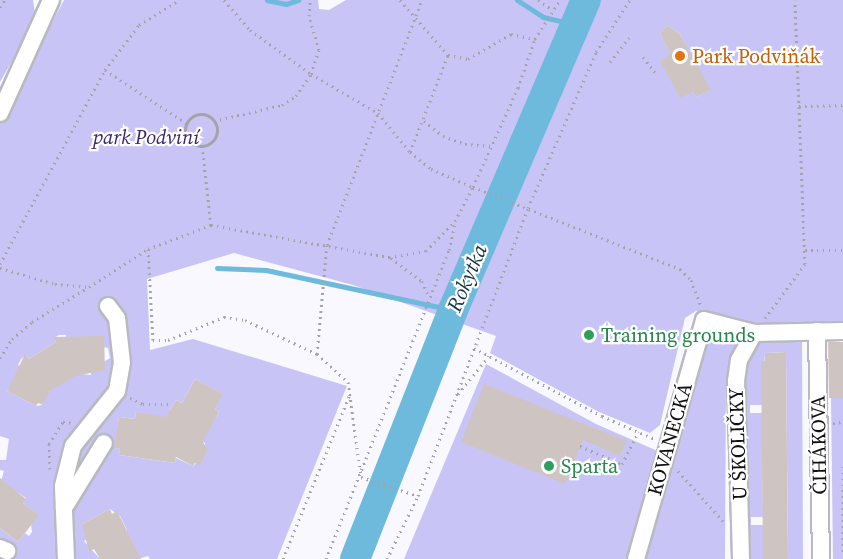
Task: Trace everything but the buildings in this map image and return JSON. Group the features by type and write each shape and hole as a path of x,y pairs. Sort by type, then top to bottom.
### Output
{"street":[{"path":"0,112 51,0"},
{"path":"66,559 63,486 73,446 117,391 120,352 117,318 108,306"},
{"path":"704,320 754,333 843,331"},
{"name":"KOVANECKÁ","path":"636,559 704,320"},
{"name":"ČIHÁKOVA","path":"817,331 821,559"},
{"name":"U ŠKOLIČKY","path":"741,559 736,381 739,360 754,333"},
{"path":"63,509 104,442"}],"path":[{"path":"0,7 5,0"},
{"path":"89,287 55,284 0,266 105,70 139,25 179,0"},
{"path":"224,0 250,30 310,74 378,112 410,152 431,169 681,269 691,280 704,320"},
{"path":"400,0 448,55 468,59 510,34 535,39"},
{"path":"317,354 327,245 422,0"},
{"path":"538,0 553,10"},
{"path":"0,358 12,339 32,322 148,249 211,225 389,257 426,251 455,221 492,146 535,39 548,15 560,0"},
{"path":"387,559 418,496 528,208 596,52 630,0"},
{"path":"754,333 805,264 795,0"},
{"path":"187,123 200,114 214,121 282,105 296,96 310,74 319,50 309,16 310,1"},
{"path":"610,62 629,38"},
{"path":"410,152 448,55"},
{"path":"643,57 658,75"},
{"path":"105,70 187,123"},
{"path":"799,106 843,105"},
{"path":"202,145 215,136 214,121"},
{"path":"424,121 443,136 465,144 492,146"},
{"path":"187,123 189,140 202,145"},
{"path":"202,145 211,225"},
{"path":"326,559 361,477 449,250 455,221"},
{"path":"148,249 153,340 168,340 224,317 245,320 317,354 348,382 361,477"},
{"path":"805,250 843,250"},
{"path":"389,257 422,281 430,299"},
{"path":"474,348 638,432 668,444"},
{"path":"455,398 489,356"},
{"path":"117,391 143,404 172,404"},
{"path":"283,559 351,393"},
{"path":"580,446 622,464 638,432"},
{"path":"843,466 843,553"},
{"path":"678,472 728,529"},
{"path":"361,477 418,496"}],"green space":[{"name":"park Podviní","path":"64,0 318,0 319,9 329,10 346,0 843,0 843,326 749,327 696,311 685,318 660,425 650,433 599,412 490,353 496,336 353,285 234,253 147,279 150,350 193,339 347,386 277,559 150,559 148,556 138,559 132,541 127,543 127,530 120,516 110,509 82,524 89,538 84,541 100,559 0,559 0,528 18,542 25,533 29,536 32,532 31,524 38,515 23,503 26,498 1,481 4,471 0,470 0,460 6,460 9,439 0,436 0,121","holes":["667,25 680,34 710,90 696,97 660,34","66,335 66,340 108,348 110,358 91,370 91,375 69,373 46,395 42,405 36,406 7,391 22,367 18,365 21,359 26,355 29,359 56,342 54,338","195,379 222,394 215,409 219,412 217,416 198,439 205,443 205,455 193,466 176,458 175,463 119,455 120,449 115,448 119,417 135,419 136,412 170,424 170,410 176,400 182,403"]},
{"path":"731,331 740,339 726,383 725,559 643,559 703,340 712,332"},
{"path":"802,340 803,559 788,559 786,352 765,353 762,405 750,405 750,413 762,413 763,517 751,517 751,525 763,525 763,559 744,559 746,367 758,341"},
{"name":"Sparta","path":"486,364 596,424 660,452 631,559 404,559"},
{"path":"831,398 843,398 843,559 833,559"}],"shaded area":[{"path":"0,0 33,0 36,20 0,82"}],"waterway":[{"path":"267,0 286,4 298,0"},
{"path":"517,0 543,17 578,25"},
{"name":"Rokytka","path":"355,559 453,310 586,0"},
{"path":"217,268 266,270 453,310"}],"place":[{"name":"Park Podviňák","path":"680,56"},
{"name":"Training grounds","path":"589,335"},
{"name":"Sparta","path":"549,466"}]}
